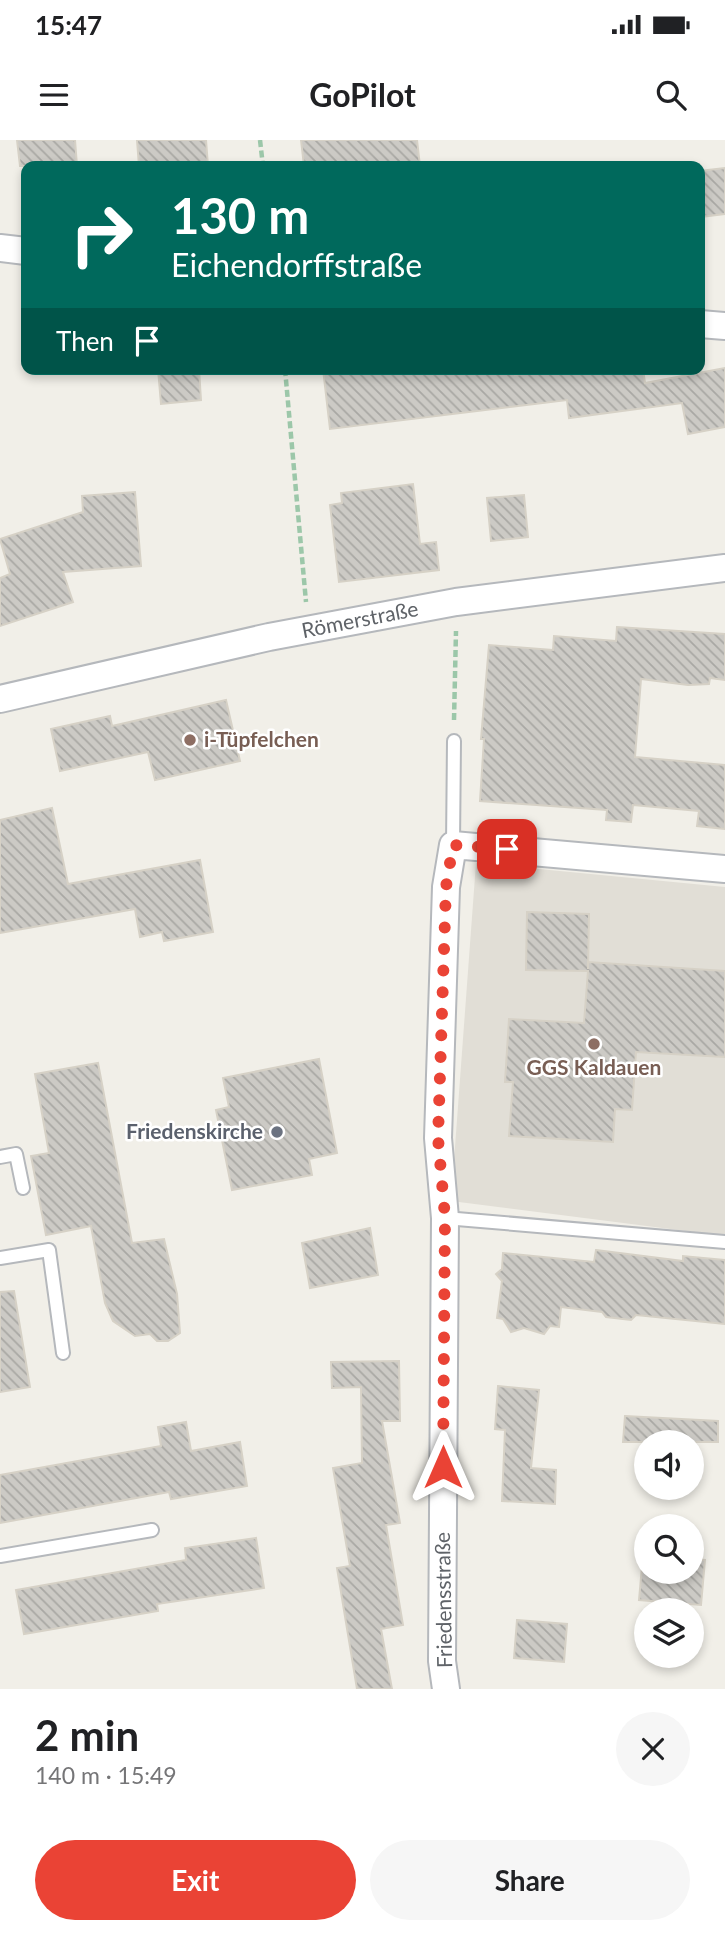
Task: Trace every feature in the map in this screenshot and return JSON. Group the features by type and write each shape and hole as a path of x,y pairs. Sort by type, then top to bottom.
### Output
{"street":[{"path":"0,248 21,250"},
{"path":"705,324 725,326"},
{"name":"Römerstraße","path":"0,699 269,637 456,602 725,568"},
{"path":"453,845 725,869"},
{"name":"Friedensstraße","path":"446,1689 442,1661 445,1217 438,1138 446,887 453,845"}],"lane":[{"path":"453,845 454,741"},
{"path":"0,1157 16,1154 23,1188"},
{"path":"445,1217 725,1242"},
{"path":"0,1258 49,1250 63,1353"},
{"path":"0,1556 152,1530"}],"path":[{"path":"260,140 262,161"},
{"path":"286,375 307,606"},
{"path":"454,741 456,646"}],"shaded area":[{"name":"GGS Kaldauen","path":"476,863 725,887 725,1236 451,1201"}],"building":[{"path":"17,140 75,140 77,161 21,161 20,166"},
{"path":"137,140 206,140 208,161 139,161"},
{"path":"301,140 417,140 419,161 303,161"},
{"path":"725,168 725,214 705,216 705,170"},
{"path":"725,368 725,427 688,434 682,403 569,418 567,400 330,429 324,375 644,375 645,383 688,375 705,375 705,372"},
{"path":"159,375 199,375 201,400 161,404"},
{"path":"413,484 420,544 436,542 439,570 339,582 330,505 342,503 341,493"},
{"path":"135,492 141,566 63,572 73,602 0,626 0,578 10,574 0,539 83,512 82,496"},
{"path":"524,495 528,537 491,541 487,498"},
{"path":"617,627 725,634 725,680 710,678 709,684 688,685 641,679 635,757 725,765 725,829 697,826 699,811 633,805 631,822 606,820 607,810 480,801 484,739 481,739 489,645 553,650 554,636 616,641"},
{"name":"i-Tüpfelchen","path":"226,700 240,761 155,780 148,752 60,771 51,729 110,716 112,726"},
{"path":"52,808 68,884 200,860 213,932 164,941 162,932 140,937 135,909 0,933 0,820"},
{"path":"527,912 589,914 588,962 725,971 725,1057 636,1052 632,1110 615,1109 613,1142 509,1136 513,1082 505,1082 509,1019 584,1023 588,971 526,970"},
{"name":"Friedenskirche","path":"319,1059 337,1153 309,1159 312,1175 232,1190 216,1110 229,1107 223,1078"},
{"path":"98,1063 132,1243 164,1239 177,1294 180,1333 168,1341 157,1341 150,1334 135,1336 113,1321 105,1303 91,1226 46,1235 31,1156 49,1153 35,1074"},
{"path":"370,1228 378,1275 310,1288 302,1243"},
{"path":"596,1250 683,1261 683,1256 725,1260 725,1324 636,1315 631,1320 606,1317 602,1312 561,1307 559,1327 550,1326 544,1334 524,1328 511,1332 503,1319 497,1318 502,1281 496,1274 502,1269 503,1253 594,1262"},
{"path":"14,1291 30,1387 0,1392 0,1292"},
{"path":"399,1361 400,1421 382,1421 400,1523 386,1525 403,1625 381,1629 392,1689 357,1689 337,1568 350,1566 333,1468 362,1463 361,1387 332,1388 331,1362"},
{"path":"498,1386 539,1390 531,1468 556,1470 555,1504 502,1501 505,1430 495,1429"},
{"path":"625,1416 718,1421 718,1442 704,1442 704,1430 634,1430 634,1442 623,1442"},
{"path":"186,1422 191,1451 240,1442 247,1486 171,1499 169,1492 0,1523 0,1475 161,1446 158,1427"},
{"path":"256,1538 264,1588 157,1604 158,1611 24,1634 16,1590 186,1560 185,1548"},
{"path":"640,1584 703,1584 702,1598 639,1598"},
{"path":"517,1620 567,1624 564,1662 514,1658"}],"place":[{"name":"i-Tüpfelchen","path":"190,740"},
{"name":"GGS Kaldauen","path":"594,1044"},
{"name":"Friedenskirche","path":"277,1132"}],"route":[{"path":"443,1467 445,1217 438,1138 446,887 453,845 507,849"}]}
